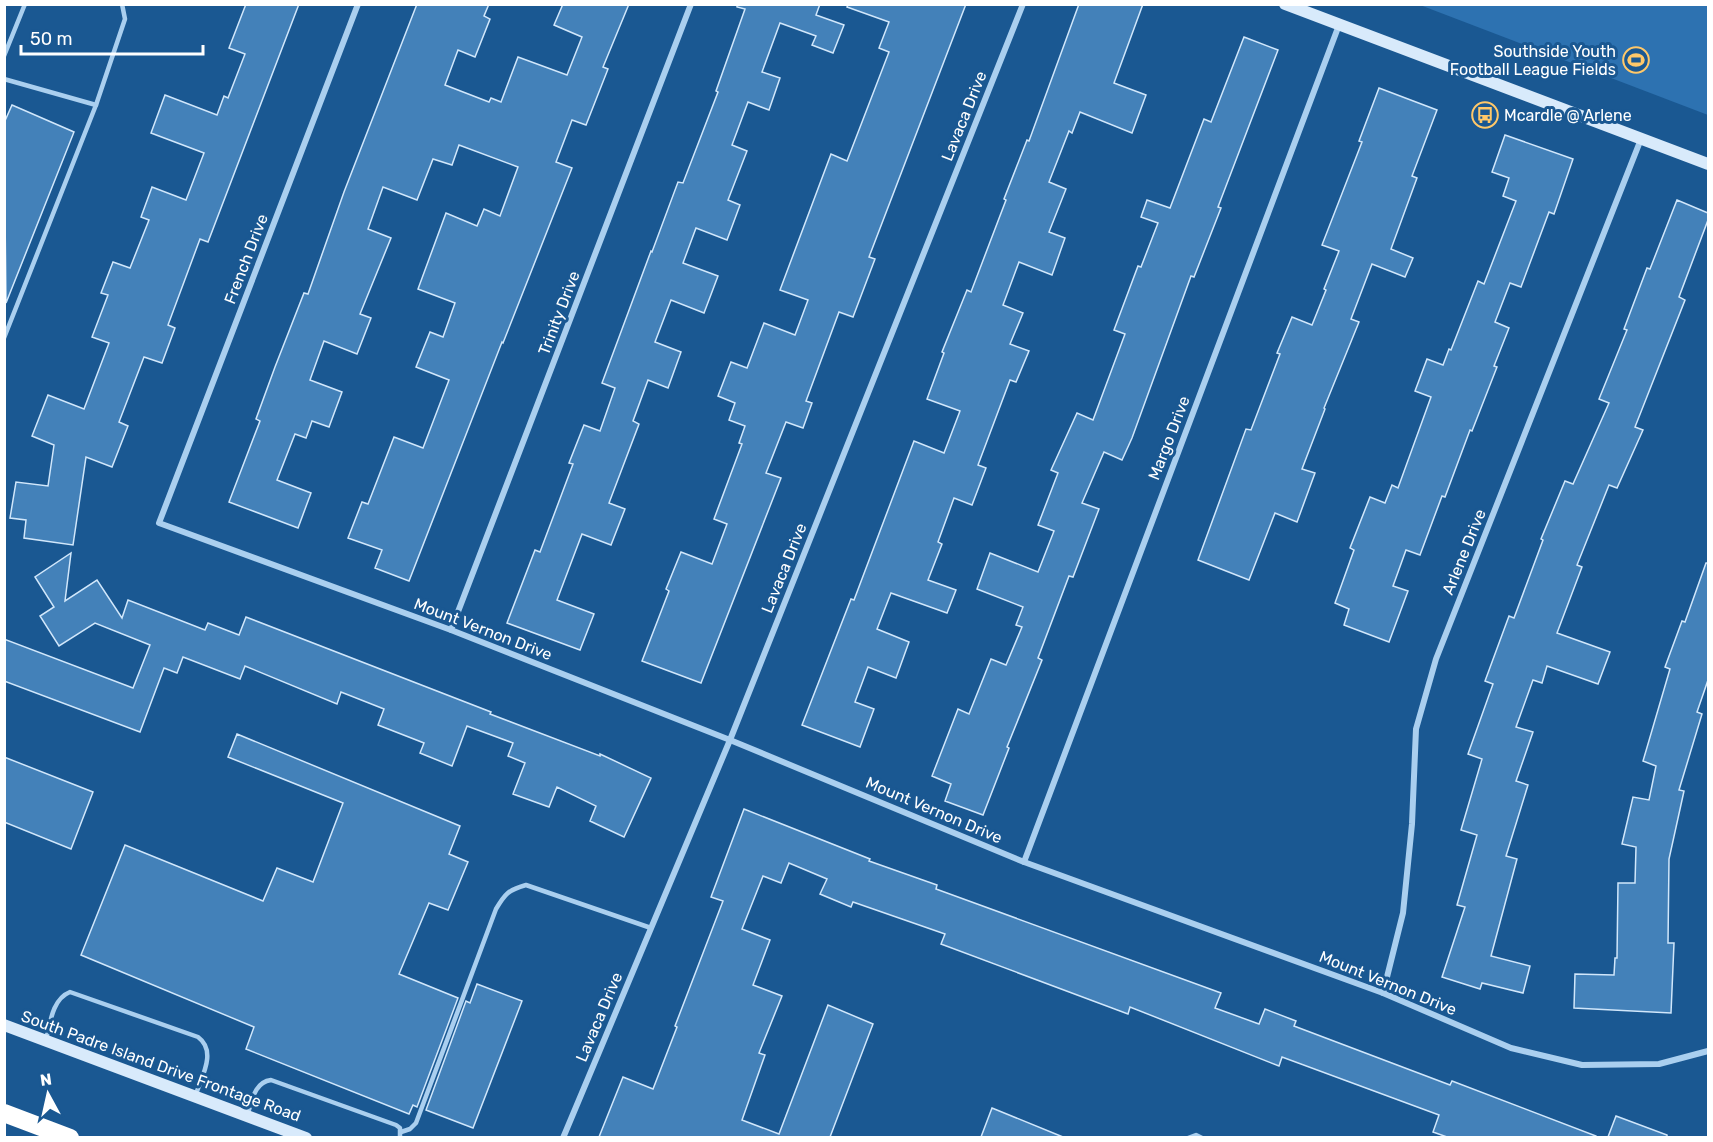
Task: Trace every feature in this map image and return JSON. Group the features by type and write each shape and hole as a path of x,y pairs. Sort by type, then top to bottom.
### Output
{"highway":[{"path":"4,1113 70,1137"}],"main road":[{"path":"1285,4 1708,164"},
{"name":"South Padre Island Drive Frontage Road","path":"4,1025 306,1137"}],"street":[{"name":"French Drive","path":"159,523 358,4"},
{"name":"Trinity Drive","path":"451,630 692,4"},
{"name":"Lavaca Drive","path":"563,1137 730,740 1023,4"},
{"name":"Margo Drive","path":"1024,862 1339,25"},
{"name":"Arlene Drive","path":"1383,993 1403,913 1412,824 1416,729 1436,659 1641,139"},
{"name":"Mount Vernon Drive","path":"159,523 451,630 730,740 1024,862 1383,993 1511,1048 1582,1065 1659,1064 1708,1051"}],"lane":[{"path":"4,56 25,4"},
{"path":"4,338 96,105 126,19 122,4"},
{"path":"4,79 96,105"},
{"path":"247,1116 258,1086 263,1081 271,1080 396,1125 400,1128 401,1135 410,1129 420,1115 496,909 505,894 515,888 526,885 651,928"},
{"path":"46,1040 56,1003 64,994 70,992 198,1037 204,1042 209,1055 196,1096"},
{"path":"1188,1137 1196,1135 1202,1137"}],"shaded area":[{"name":"Southside Youth Football League Fields","path":"1420,5 1708,5 1708,115"}],"building":[{"path":"246,4 299,4 208,242 200,239 168,325 175,328 162,363 144,357 119,422 128,426 112,467 86,457 73,545 24,538 26,520 10,518 16,482 48,486 54,445 32,436 48,395 84,409 109,343 92,337 108,295 101,293 113,262 130,268 149,220 141,217 152,187 186,200 204,153 151,133 165,95 217,115 224,96 228,98 245,54 229,48"},
{"path":"417,4 489,4 484,16 490,19 475,57 458,50 445,85 489,102 491,98 501,102 518,57 567,75 582,37 554,25 563,4 629,4 603,67 608,69 586,125 572,120 556,162 572,168 409,581 375,568 382,550 348,538 362,502 368,504 394,437 423,448 449,380 416,367 430,332 443,337 455,303 418,289 446,213 477,226 484,209 500,216 518,167 459,145 452,165 433,159 417,200 383,187 368,229 391,238 360,314 371,318 357,354 324,341 310,380 342,392 329,427 312,421 306,438 295,434 277,480 311,493 298,528 229,502 260,421 256,419 275,367 304,293 308,294 344,192"},
{"path":"737,4 820,4 816,15 844,25 833,53 812,45 816,36 780,23 762,72 780,78 769,110 748,102 732,145 747,151 728,200 740,205 727,240 696,228 683,263 718,276 704,313 671,300 655,342 681,352 668,388 648,380 633,421 639,424 609,503 625,509 611,545 582,534 557,600 594,614 580,650 507,623 535,550 540,552 573,464 569,463 584,425 600,431 615,388 602,383 678,182 683,183 718,92 716,91 745,9 737,7"},
{"path":"848,4 966,4 869,257 875,259 853,317 839,312 806,401 812,403 803,428 786,422 766,473 781,478 701,683 642,661 669,591 666,589 681,552 712,564 727,524 714,519 742,444 739,443 745,426 729,420 735,403 718,396 731,362 747,368 764,323 795,335 808,300 780,290 831,154 847,161 889,52 879,48 889,22 847,7"},
{"path":"1079,4 1143,4 1114,83 1146,95 1132,133 1080,112 1072,133 1069,131 1049,182 1066,189 1049,232 1065,238 1052,275 1019,262 1003,305 1023,313 1010,344 1029,351 1016,382 1010,380 978,465 986,468 972,505 954,498 938,542 942,544 928,580 956,590 947,613 891,593 877,629 909,642 896,678 868,667 855,702 874,709 860,747 802,725 851,599 854,600 914,441 944,453 960,411 927,399 944,353 942,352 967,290 971,292"},
{"path":"1244,37 1278,50 1218,207 1221,208 1194,277 1191,276 1132,438 1122,460 1104,452 1082,503 1099,509 1073,577 1069,576 1038,658 1042,660 983,815 945,801 951,784 932,776 958,709 969,714 991,659 1006,665 1022,627 1016,625 1023,607 977,589 990,553 1038,572 1054,531 1038,525 1058,473 1051,470 1077,413 1093,420 1125,334 1114,330 1138,266 1141,267 1158,223 1141,217 1147,200 1170,208 1204,119 1211,122"},
{"path":"1379,88 1437,110 1412,176 1417,178 1391,249 1413,258 1405,277 1372,264 1351,319 1359,322 1302,469 1315,473 1297,522 1275,513 1249,580 1198,560 1246,429 1251,430 1280,354 1277,353 1292,317 1312,325 1326,290 1324,289 1339,251 1322,245 1362,142 1359,141"},
{"path":"12,105 74,132 6,303 4,123"},
{"path":"1505,135 1573,159 1554,214 1549,212 1521,287 1510,283 1495,322 1509,328 1494,366 1497,367 1445,497 1442,496 1420,555 1406,550 1393,586 1408,591 1389,642 1344,625 1349,609 1335,603 1354,550 1350,548 1370,497 1385,503 1392,485 1398,488 1431,397 1415,391 1427,359 1443,365 1478,281 1484,284 1516,201 1503,196 1509,178 1492,172"},
{"path":"1677,200 1708,213 1708,220 1679,297 1685,300 1635,427 1643,430 1617,488 1609,485 1577,565 1582,567 1557,633 1610,652 1598,684 1547,666 1542,683 1533,680 1516,727 1533,732 1516,781 1528,785 1506,856 1517,859 1491,956 1530,966 1523,993 1482,983 1480,989 1442,977 1465,907 1457,905 1477,835 1461,830 1482,759 1468,754 1493,684 1485,681 1509,616 1514,618 1543,540 1541,539 1565,481 1573,484 1609,403 1599,399 1627,330 1624,329 1647,268 1650,269"},
{"path":"71,553 65,601 97,580 122,618 128,600 205,630 208,623 239,635 246,617 491,712 490,714 600,756 600,754 651,778 624,837 590,821 596,806 557,787 549,807 513,794 525,763 508,756 513,743 467,726 452,766 420,753 424,743 378,725 384,709 341,692 337,704 245,666 240,679 183,657 177,673 164,668 140,732 4,681 4,639 133,688 150,645 95,623 59,646 40,616 54,607 35,577"},
{"path":"1706,563 1708,563 1708,680 1697,712 1702,714 1679,790 1684,791 1669,859 1668,943 1674,943 1671,1013 1574,1008 1575,974 1614,975 1615,958 1617,958 1618,883 1635,883 1636,847 1622,844 1633,797 1649,800 1656,766 1643,761 1670,669 1665,667 1682,621 1685,622"},
{"path":"237,734 460,826 449,854 468,862 448,910 429,903 399,974 458,998 417,1107 413,1105 409,1114 246,1049 254,1027 81,955 125,845 263,901 277,868 313,882 343,803 228,757"},
{"path":"4,757 93,792 71,849 4,822"},
{"path":"744,809 870,859 869,861 937,885 936,889 1221,993 1215,1008 1259,1024 1265,1009 1296,1021 1294,1026 1450,1085 1452,1081 1596,1137 1447,1137 1433,1132 1439,1115 1282,1057 1279,1066 1130,1007 1128,1014 941,944 945,934 853,902 851,907 820,894 827,879 789,863 781,883 763,876 742,929 770,940 753,985 782,996 759,1053 765,1055 742,1120 779,1134 828,1005 873,1024 830,1137 599,1137 623,1077 653,1089 723,901 711,897"},
{"path":"477,984 522,1001 473,1128 426,1110 466,1001 470,1003"},
{"path":"992,1108 1063,1137 981,1137"},
{"path":"1616,1116 1667,1135 1667,1137 1608,1137"}],"place":[{"name":"Southside Youth Football League Fields","path":"1636,60"},
{"name":"Mcardle @ Arlene","path":"1485,115"}]}
